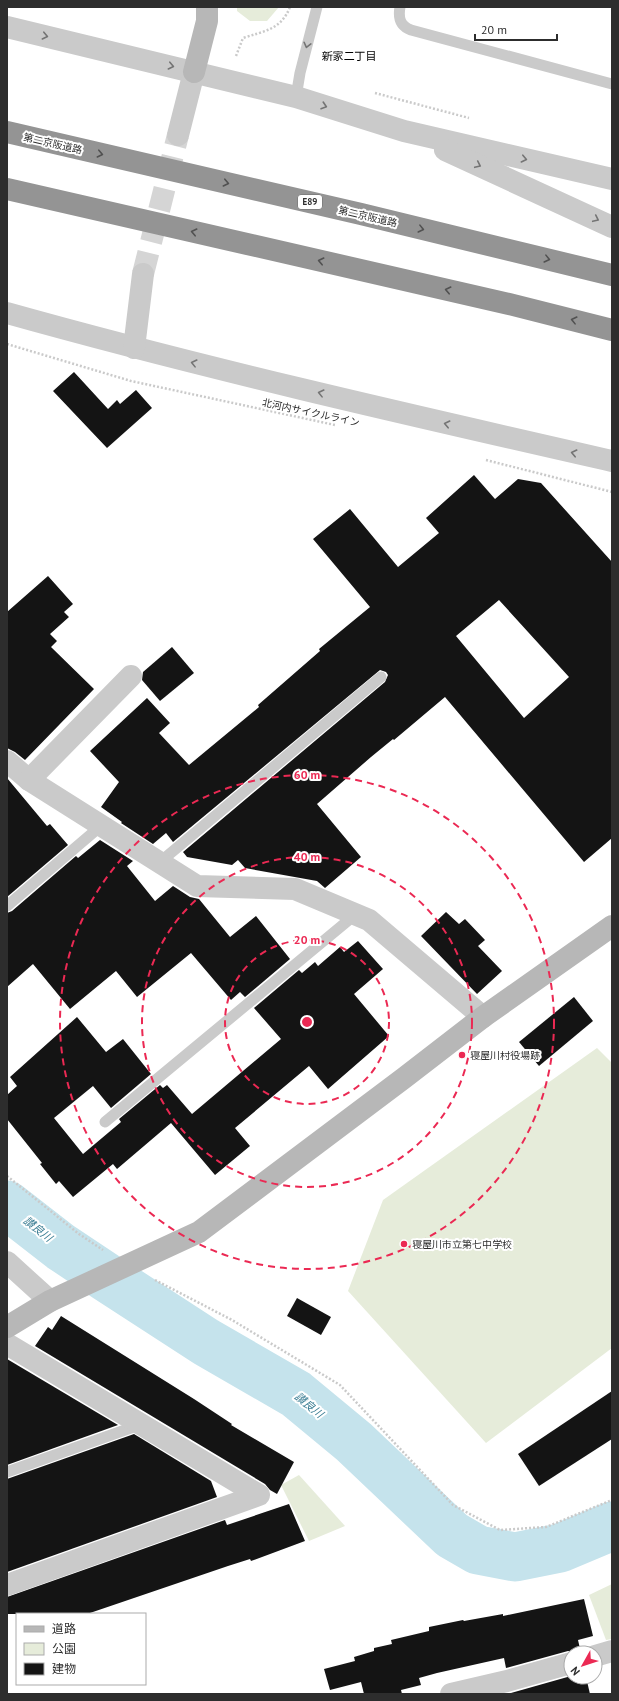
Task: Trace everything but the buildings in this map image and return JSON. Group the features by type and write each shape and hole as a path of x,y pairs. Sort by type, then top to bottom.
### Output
{"highway":[{"name":"第二京阪道路","path":"7,132 361,214 612,275"},
{"path":"7,189 509,304 612,330"}],"street":[{"path":"178,136 207,21 207,7"},
{"path":"7,27 296,97 404,131 612,179"},
{"path":"404,131 612,227"},
{"path":"134,348 143,274"},
{"path":"7,313 134,348 612,462"},
{"path":"29,780 131,676"},
{"path":"7,761 29,780 197,886 296,889 369,920 483,1017"},
{"path":"7,1327 50,1301 199,1232 483,1017 612,926"},
{"path":"7,1262 50,1301"},
{"path":"7,1344 259,1495 7,1585"},
{"path":"451,1694 507,1681 563,1664"}],"lane":[{"path":"296,97 300,74 317,7"},
{"path":"400,7 399,15 405,28 612,84"},
{"path":"160,862 381,677"},
{"path":"7,906 102,825"},
{"path":"105,1122 356,914"},
{"path":"7,1472 142,1424"}],"path":[{"path":"235,57 243,38 276,27 286,16 290,7"},
{"name":"北河内サイクルライン","path":"7,344 131,381 341,426"},
{"path":"480,459 612,492"},
{"path":"7,1176 79,1234 128,1266 232,1320 340,1385 453,1505 500,1530 546,1527 612,1500"}],"green space":[{"path":"237,7 279,7 267,21 250,21 237,11"},
{"path":"597,1048 612,1063 612,1348 486,1443 348,1291 383,1200"},
{"path":"299,1475 345,1526 309,1541 281,1485"},
{"path":"612,1584 612,1639 606,1640 589,1595"}],"waterway":[{"name":"讃良川","path":"7,1205 61,1247 106,1277 206,1342 296,1394 354,1442 452,1535 478,1550 515,1557 560,1548 612,1526"}],"tunnel":[{"path":"143,274 178,135"}],"place":[{"name":"寝屋川村役場跡","path":"462,1055"},
{"name":"寝屋川市立第七中学校","path":"404,1244"}],"district":[{"name":"新家二丁目","path":"349,56"}]}
